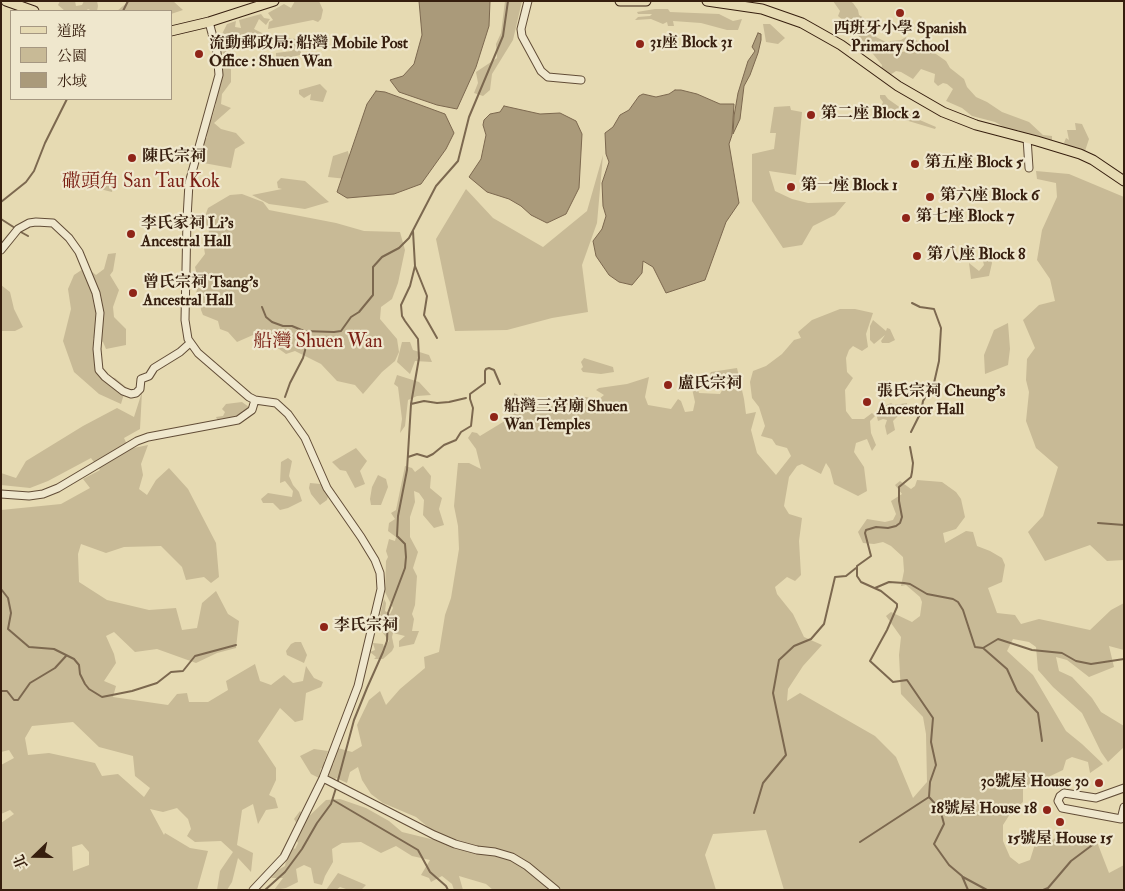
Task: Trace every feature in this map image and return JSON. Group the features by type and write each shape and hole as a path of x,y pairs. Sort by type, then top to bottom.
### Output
{"main road":[{"path":"6,1 31,10"},
{"path":"172,31 210,22 259,4 274,1"},
{"path":"620,1 646,1"},
{"path":"707,1 762,9 802,23 841,45 898,86 929,105 976,125 1080,154 1093,160 1124,181"}],"street":[{"path":"528,1 521,29 522,36 541,71 548,77 581,80"},
{"path":"210,22 217,52 219,75 189,183 186,332 193,348 243,392 255,400 276,402 288,414 305,438 327,488 375,560 380,574 381,589 358,686 323,778 284,857 253,890"},
{"path":"1027,138 1028,168"},
{"path":"1,250 17,230 28,223 53,223 60,228 79,252 96,293 100,313 97,349 99,370 123,391 131,394 136,393 140,389 141,379 149,376 154,368 180,352 190,343"},
{"path":"1,494 29,496 43,494 58,488 148,437 238,420 252,410 255,400"},
{"path":"323,778 456,844 512,857 527,866 556,890"},
{"path":"1124,788 1096,798 1064,793 1058,801 1062,808 1121,819 1124,807"}],"green space":[{"path":"60,1 75,1 76,6 82,5 84,1 97,1 98,6 97,10 64,10 58,5"},
{"path":"129,1 173,1 183,10 172,14 172,10 118,10"},
{"path":"295,1 319,1 323,10 321,19 318,22 313,20 268,29 269,22 273,20 268,13 284,4 291,8"},
{"path":"505,1 522,1 513,40 492,74 490,90 483,96 474,93 478,83 476,72 497,58 496,44 501,33"},
{"path":"833,1 850,1 853,3 859,15 875,31 876,37 888,43 906,37 907,40 902,52 910,50 916,40 946,61 950,68 964,79 967,87 976,97 1002,112 1029,122 1043,135 1052,136 1052,141 1025,135 1018,130 1009,130 995,122 972,116 962,108 946,101 953,89 943,83 938,86 934,82 935,74 921,69 913,79 896,71 884,79 880,76 882,65 851,27 838,16 840,11"},
{"path":"668,9 670,12 719,14 733,21 742,19 738,30 727,30 701,23 673,21 674,26 668,26 667,22 663,24 651,19 635,20 638,17 650,16 652,14 638,14 637,12"},
{"path":"261,14 264,18 270,19 266,25 259,19 254,29 264,34 261,40 249,35 240,38 238,43 226,46 227,54 223,54 220,44 224,38 222,34 227,24 236,21 235,27 241,28 239,20"},
{"path":"763,24 770,24 785,38 778,44 766,42"},
{"path":"289,38 296,39 301,52 300,55 284,59 276,58 276,53 292,51 293,44 272,48 270,45"},
{"path":"223,66 231,69 231,82 222,94 221,104 231,108 214,123 221,129 236,133 245,143 235,149 231,168 198,162 203,139 207,138 208,122 212,118 216,104 215,72"},
{"path":"320,84 327,91 323,102 310,100 311,94 304,98 299,94 299,90"},
{"path":"880,95 885,95 915,118 936,127 935,129 882,113 880,110 883,102"},
{"path":"790,106 791,110 802,112 796,175 769,171 775,191 792,199 808,203 846,202 835,215 813,226 802,245 783,248 752,201 752,154 774,149 776,133 770,133 774,107"},
{"path":"1075,123 1082,124 1089,139 1085,151 1064,143 1066,138 1069,140 1067,130 1076,130"},
{"path":"348,151 351,165 347,179 328,177 333,156"},
{"path":"603,155 597,223 582,265 588,312 552,318 507,330 455,331 436,239 466,189 493,218 543,247 587,211"},
{"path":"106,169 115,177 112,192 100,189 98,179"},
{"path":"1036,171 1069,174 1124,197 1124,560 1107,561 1090,545 1045,561 1028,532 1043,516 1058,467 1036,448 1026,421 1029,392 1026,380 1027,359 1035,348 1023,320 1039,305 1055,301 1050,279 1037,260 1042,230 1057,197 1056,183 1037,179"},
{"path":"281,178 305,181 329,202 305,209 269,204 252,195 282,189 278,188 277,182"},
{"path":"242,194 263,202 269,210 336,223 364,231 400,232 405,250 398,283 392,299 381,307 380,319 397,339 399,352 395,361 382,372 363,394 355,385 337,381 321,364 295,351 286,354 268,341 253,335 237,342 228,332 220,329 218,321 203,315 200,299 196,293 199,283 195,267 205,254 203,242 209,232 204,219 208,208 230,195"},
{"path":"987,244 992,263 989,276 971,279 969,263 979,271 984,265 980,250"},
{"path":"116,253 113,271 110,275 119,290 113,307 114,317 126,329 126,345 106,349 103,342 93,338 98,376 115,378 126,387 121,404 99,394 74,372 63,341 71,309 68,289 74,275 86,267 96,275 104,269 108,254"},
{"path":"1,285 10,292 14,309 23,327 15,331 1,331"},
{"path":"840,309 855,309 873,313 866,334 868,347 862,351 853,346 846,358 847,372 853,378 845,390 846,411 852,419 864,419 872,413 875,416 870,421 871,433 876,445 872,451 867,439 856,443 854,452 864,467 867,491 858,496 834,484 830,469 826,463 821,474 802,464 797,466 789,477 784,506 789,514 802,518 799,541 801,575 795,581 787,577 775,587 777,594 793,614 804,637 822,645 803,666 788,689 787,701 800,693 875,736 896,757 913,798 927,782 926,734 923,717 901,694 899,655 901,637 886,616 891,612 912,622 920,616 922,602 920,597 906,585 901,586 904,571 903,557 891,546 883,542 874,544 863,543 858,532 867,519 885,522 893,520 896,514 891,501 902,494 895,485 900,481 911,489 915,486 917,480 942,482 956,492 961,499 965,517 956,529 943,533 945,543 966,531 973,532 977,546 1002,558 1005,565 1002,582 988,588 997,613 1015,615 1021,624 1039,619 1090,630 1111,610 1124,603 1124,650 1109,646 1114,667 1089,677 1067,660 1056,657 1059,671 1072,677 1092,698 1101,712 1124,726 1124,747 1108,762 1082,713 1053,687 1038,670 1036,647 1029,642 1013,639 1007,651 1033,675 1066,731 1103,764 1090,773 1088,762 1072,757 1066,760 1063,770 1023,789 1023,802 1010,814 1003,825 1003,841 1010,857 1019,864 1030,860 1036,841 1049,842 1057,837 1097,842 1109,873 1124,865 1124,890 784,890 766,830 713,834 705,855 716,890 493,890 486,884 459,876 463,890 454,890 452,884 442,876 431,882 429,878 421,875 430,860 412,856 396,846 381,853 361,842 342,843 332,849 333,862 322,885 314,883 311,868 304,865 296,869 298,882 286,888 274,890 283,878 271,878 276,871 285,866 286,860 280,854 287,844 295,849 298,843 292,832 300,829 294,819 300,811 306,819 326,800 340,799 366,808 389,821 402,832 447,843 416,817 383,803 371,794 362,780 358,767 350,772 347,783 336,778 332,785 327,784 327,772 321,768 319,778 311,774 300,756 314,749 328,751 324,762 333,765 338,748 352,752 362,746 357,725 369,700 380,691 386,705 400,689 425,668 424,657 439,652 459,549 458,526 454,506 458,463 469,463 481,469 476,449 468,438 472,432 480,436 508,419 514,404 514,393 518,395 520,404 527,401 535,401 538,405 554,406 555,410 560,410 560,402 565,403 586,397 598,400 604,395 596,390 599,388 627,384 649,377 645,397 648,405 671,409 678,399 681,401 685,412 693,411 695,402 691,384 695,381 699,393 720,394 725,385 722,377 709,376 711,372 737,368 746,414 756,412 751,430 757,453 776,475 791,456 787,448 776,445 772,439 761,436 765,426 759,407 752,398 750,382 753,371 766,366 782,354 794,340 801,338 798,332 812,320"},
{"path":"873,320 886,331 887,328 890,329 895,340 889,343 882,343 881,341 885,335 874,344 870,340 870,326"},
{"path":"1008,323 1010,349 1008,365 985,374 984,355 994,330"},
{"path":"402,342 410,342 413,350 429,355 432,362 415,361 410,374 397,362"},
{"path":"584,358 613,367 614,372 601,374 583,372 581,362"},
{"path":"397,375 419,382 431,395 417,396 408,400 405,426 400,433 402,419 398,387 394,384"},
{"path":"142,392 140,429 124,438 129,449 148,445 141,464 143,475 139,489 147,495 156,480 169,468 188,489 216,543 219,577 211,583 204,577 186,580 182,567 161,546 124,547 106,553 81,544 78,554 79,582 107,600 149,610 176,608 182,630 197,628 202,603 216,591 228,614 239,621 236,648 217,653 196,663 157,649 135,652 114,632 106,636 116,663 104,681 116,686 113,697 168,705 177,694 187,693 189,702 208,702 228,690 226,681 255,664 260,681 271,685 284,675 293,683 303,681 306,666 314,678 323,682 321,687 306,693 303,720 295,722 280,708 258,741 276,768 276,780 269,795 275,798 278,808 266,810 258,824 253,804 242,810 237,845 253,853 251,872 238,858 232,882 227,890 217,890 220,871 233,852 221,841 195,842 187,836 191,829 188,819 177,808 163,812 150,809 164,835 165,833 190,848 208,851 197,890 1,890 1,823 14,814 10,810 1,814 1,765 14,758 9,750 1,752 1,510 61,504 90,488 83,479 100,470 91,458 48,481 30,488 1,485 1,473 16,478 26,461 83,426 117,408 134,417","holes":["73,722 99,747 133,756 135,776 150,788 144,797 118,774 102,776 95,763 49,753 28,755 25,738 32,726","82,844 89,852 89,865 73,871 72,847"]},
{"path":"242,402 249,407 241,413 241,420 220,425 216,417 223,416 225,412 222,409 226,404"},
{"path":"891,403 894,405 907,403 907,413 901,413 893,421 895,430 887,435 885,426 887,420 878,421 876,413 882,407"},
{"path":"356,448 367,461 360,471 365,484 355,488 346,471 340,470 332,462"},
{"path":"288,458 292,461 289,476 302,501 280,510 273,503 263,503 261,499 268,493 292,497 293,491 285,481 280,483 281,462"},
{"path":"405,466 412,468 415,472 423,466 431,476 430,488 442,498 439,509 444,525 434,528 423,515 424,500 419,493 414,491 415,502 410,517 410,537 418,552 413,568 417,576 415,605 412,614 414,619 412,631 419,631 414,644 399,647 399,641 405,636 393,633 394,647 392,651 383,659 374,659 376,657 370,652 375,650 373,643 383,644 384,647 389,641 380,629 379,620 384,599 386,603 385,611 390,614 393,608 385,592 386,561 388,557 386,551 389,539 395,541 396,537 388,531 389,523 395,519 391,513 396,510"},
{"path":"378,475 386,479 388,487 381,505 371,505 372,487"},
{"path":"310,483 321,484 329,494 327,500 320,505 311,494"},
{"path":"295,642 301,642 307,655 304,663 287,655 286,651"},
{"path":"338,873 366,885 361,890 349,890 340,887 336,890 326,890"}],"water":[{"path":"419,1 490,1 489,26 476,67 457,109 437,105 399,92 390,80 403,76 414,64 422,35"},
{"path":"758,33 761,34 761,40 758,53 744,86 740,119 733,134 738,93 748,61 755,51 752,47"},
{"path":"675,90 697,94 720,104 734,104 732,135 729,144 739,203 726,222 705,280 666,293 653,267 643,261 642,273 632,285 619,282 609,275 596,256 593,241 602,229 606,216 603,206 602,183 609,162 606,154 605,133 613,127 620,115 629,110 639,96 643,94 656,97 669,94"},
{"path":"376,91 385,92 445,114 454,133 446,149 421,184 394,194 347,198 337,192 367,104"},
{"path":"504,106 540,114 560,113 576,121 582,134 579,188 566,214 547,223 531,215 509,199 487,192 469,177 481,159 486,135 483,125 484,120 490,114 500,112"}],"waterway":[{"path":"124,10 128,1"},
{"path":"262,307 266,317 272,322 283,326 292,326 304,331 334,332 341,331 351,317 359,312 373,295 373,267 382,257 399,248 409,238 436,186 458,161 469,117 503,36 508,1"},
{"path":"1,202 26,182 34,171 45,143 66,100"},
{"path":"1,219 15,228"},
{"path":"19,231 28,236"},
{"path":"413,231 415,266 427,296 424,315 437,338"},
{"path":"337,784 354,720 387,641 388,613 405,568 405,544 397,536 398,516 407,470 411,404 419,358 418,339 402,316 401,305 410,286 415,266"},
{"path":"911,432 921,412 923,401 934,383 939,361 941,328 934,309 920,307 912,303"},
{"path":"285,397 303,358 307,343 307,331"},
{"path":"408,457 417,454 427,457 444,445 456,440 461,432 471,426 473,408 470,394 485,383 486,369 494,370 500,384"},
{"path":"411,404 424,401 449,402 466,398"},
{"path":"910,447 913,463 911,477 899,487 902,517 900,523 888,528 876,527 866,530 865,533 871,556 857,566 857,576 861,582 881,591 897,604 887,630 870,661 893,682 907,680 933,718 931,742 936,765 930,782 929,797 940,809 944,824 934,844 949,865 962,876 968,890"},
{"path":"1098,523 1124,525"},
{"path":"754,813 763,783 786,755 773,693 779,660 794,646 811,639 824,624 835,577 846,576 856,568"},
{"path":"875,588 889,582 910,584 927,594 953,599 958,602 963,610 975,647 983,648 1007,669 1017,691 1038,713 1042,741"},
{"path":"1,589 8,598 11,613 8,629 29,647 54,649 74,659 79,665 80,674 85,684 89,689 102,697 132,691 157,683 171,672 183,671 195,656 236,645"},
{"path":"983,648 998,639 1032,650 1062,653 1076,661 1091,664 1124,659"},
{"path":"1,691 7,691 14,700 18,700 30,683 55,668 66,656"},
{"path":"265,890 285,872 302,849 331,804 336,788"},
{"path":"860,842 929,797"},
{"path":"333,800 418,850 430,872 448,890"},
{"path":"1043,890 1048,888 1071,861 1095,843"},
{"path":"963,877 987,890"}],"place":[{"name":"西班牙小學 Spanish Primary School","path":"900,13"},
{"name":"31座 Block 31","path":"640,44"},
{"name":"流動郵政局: 船灣 Mobile Post Office : Shuen Wan","path":"199,54"},
{"name":"第二座 Block 2","path":"811,115"},
{"name":"陳氏宗祠","path":"132,158"},
{"name":"第五座 Block 5","path":"915,164"},
{"name":"第一座 Block 1","path":"791,187"},
{"name":"第六座 Block 6","path":"930,197"},
{"name":"第七座 Block 7","path":"906,218"},
{"name":"李氏家祠 Li's Ancestral Hall","path":"131,234"},
{"name":"第八座 Block 8","path":"917,256"},
{"name":"曾氏宗祠 Tsang's Ancestral Hall","path":"133,293"},
{"name":"盧氏宗祠","path":"668,385"},
{"name":"張氏宗祠 Cheung's Ancestor Hall","path":"867,402"},
{"name":"船灣三宮廟 Shuen Wan Temples","path":"494,417"},
{"name":"李氏宗祠","path":"324,627"},
{"name":"30號屋 House 30","path":"1099,783"},
{"name":"18號屋 House 18","path":"1047,810"},
{"name":"15號屋 House 15","path":"1060,822"}],"district":[{"name":"䃟頭角 San Tau Kok","path":"141,183"},
{"name":"船灣 Shuen Wan","path":"318,343"}]}
